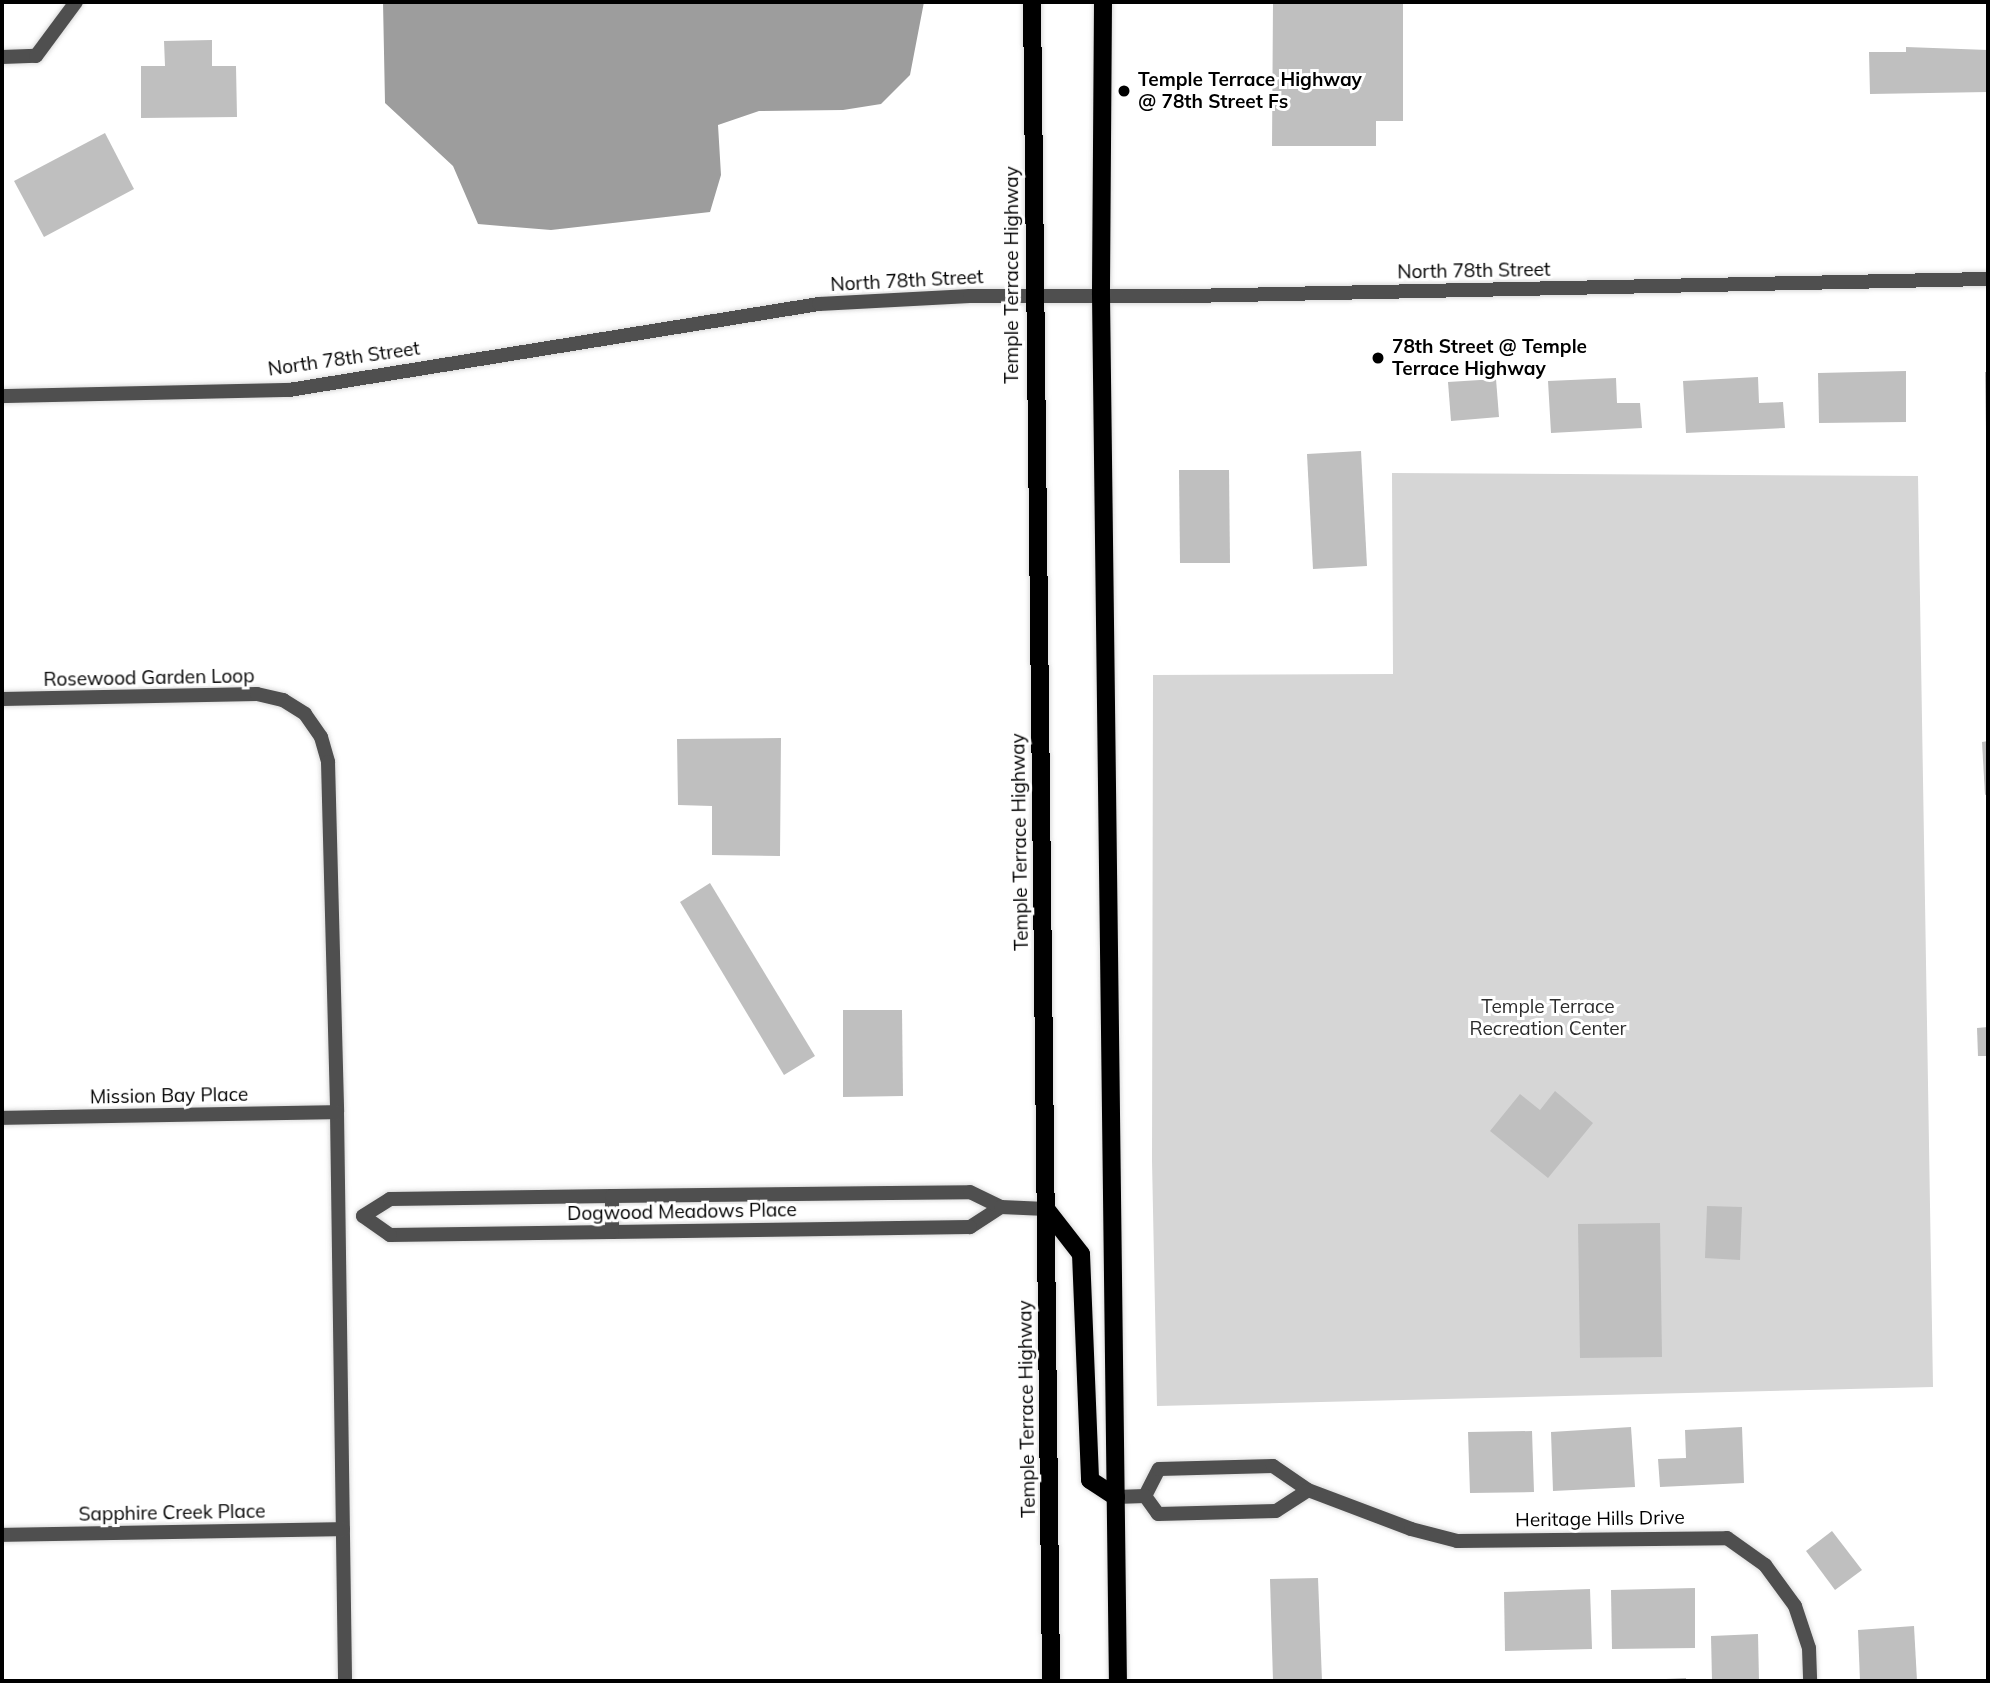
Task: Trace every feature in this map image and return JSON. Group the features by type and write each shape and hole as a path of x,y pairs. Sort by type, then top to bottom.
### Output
{"main road":[{"name":"Temple Terrace Highway","path":"1032,2 1033,296 1051,1681"},
{"path":"1103,2 1101,295 1118,1681"},
{"path":"1046,1209 1082,1254 1090,1480 1116,1497"}],"street":[{"path":"2,57 36,56 76,2"},
{"name":"North 78th Street","path":"2,396 289,390 819,304 1033,296 1988,279"},
{"name":"Rosewood Garden Loop","path":"2,699 257,694 283,699 305,714 321,737 328,762 337,1112"},
{"path":"337,1112 345,1681"},
{"name":"Mission Bay Place","path":"2,1118 337,1112"},
{"name":"Dogwood Meadows Place","path":"339,1217 363,1216 390,1199 612,1196 970,1192 1001,1207 1046,1209"},
{"path":"612,1196 612,1232"},
{"name":"Dogwood Meadows Place","path":"363,1216 390,1235 970,1227 1001,1207"},
{"name":"Heritage Hills Drive","path":"1145,1496 1159,1469 1273,1466 1308,1490 1411,1529 1457,1541 1727,1538 1765,1566 1795,1606 1809,1648 1810,1681"},
{"path":"1116,1497 1145,1496 1158,1514 1276,1511 1308,1490"},
{"name":"Sapphire Creek Place","path":"2,1535 343,1529"}],"green space":[{"name":"Temple Terrace Recreation Center","path":"1392,473 1918,476 1933,1387 1157,1406 1152,1161 1153,675 1393,674"}],"shaded area":[{"path":"383,2 924,2 910,75 881,104 843,110 759,111 718,125 721,175 710,212 551,230 478,224 453,166 385,103"}],"building":[{"path":"1273,2 1403,2 1403,121 1376,121 1376,146 1272,146"},
{"path":"212,40 212,66 236,66 237,117 141,118 141,66 165,66 164,41"},
{"path":"1906,47 1988,50 1988,92 1870,94 1869,52 1906,52"},
{"path":"105,133 134,189 44,237 14,181"},
{"path":"1906,371 1906,422 1819,423 1818,373"},
{"path":"1985,372 1988,372 1988,431 1986,431"},
{"path":"1758,377 1759,403 1783,402 1785,428 1686,433 1683,381"},
{"path":"1616,378 1617,403 1640,403 1642,428 1551,433 1548,381"},
{"path":"1496,379 1499,417 1451,421 1448,382"},
{"path":"1361,451 1367,566 1313,569 1307,454"},
{"path":"1179,470 1229,470 1230,563 1180,563"},
{"path":"781,738 780,856 712,855 712,806 678,805 677,739"},
{"path":"1988,741 1988,794 1985,795 1982,742"},
{"path":"710,883 815,1056 784,1075 680,902"},
{"path":"843,1010 902,1010 903,1096 843,1097"},
{"path":"1988,1027 1988,1056 1978,1056 1977,1028"},
{"path":"1555,1091 1593,1123 1548,1178 1490,1131 1520,1094 1540,1110"},
{"path":"1707,1206 1742,1207 1740,1260 1705,1258"},
{"path":"1660,1223 1662,1357 1580,1358 1578,1224"},
{"path":"1631,1427 1635,1487 1553,1491 1551,1432"},
{"path":"1742,1427 1744,1483 1660,1487 1658,1459 1686,1458 1685,1430"},
{"path":"1532,1431 1534,1492 1470,1493 1468,1432"},
{"path":"1832,1531 1862,1570 1835,1590 1806,1551"},
{"path":"1318,1578 1322,1681 1273,1681 1270,1579"},
{"path":"1695,1588 1695,1648 1612,1649 1611,1590"},
{"path":"1590,1589 1592,1649 1505,1651 1504,1592"},
{"path":"1914,1626 1917,1681 1860,1681 1858,1630"},
{"path":"1758,1634 1759,1681 1712,1681 1711,1636"},
{"path":"1686,1678 1686,1681 1666,1681 1666,1679"}],"place":[{"name":"Temple Terrace Highway @ 78th Street Fs","path":"1124,91"},
{"name":"78th Street @ Temple Terrace Highway","path":"1378,358"}]}
